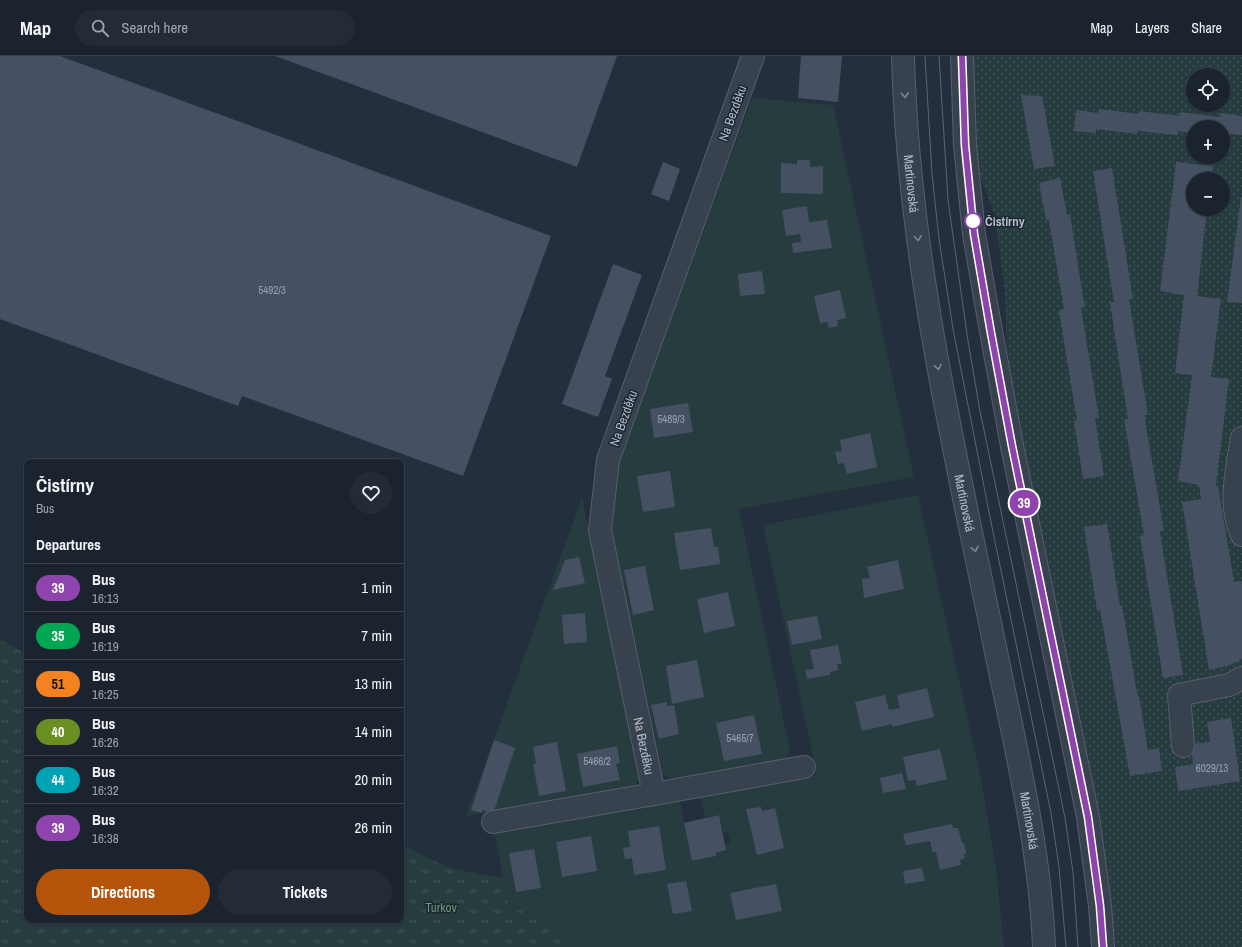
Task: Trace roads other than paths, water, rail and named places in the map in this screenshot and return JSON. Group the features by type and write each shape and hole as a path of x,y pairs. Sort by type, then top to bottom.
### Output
{"street":[{"name":"Na Bezděku","path":"654,794 600,530 608,460 753,56"},
{"name":"Martinovská","path":"903,56 908,149 913,200 926,296 957,462 1023,784 1038,874 1044,947"},
{"path":"962,56 965,145 974,234 1011,440 1087,811 1100,906 1103,947"},
{"path":"1242,438 1235,486 1236,516 1242,534"},
{"path":"1183,746 1179,695 1229,685 1242,678"},
{"path":"493,822 804,767"}],"tram line":[{"path":"925,56 932,174 939,239 953,329 1051,813 1059,867 1066,947"},
{"path":"939,56 948,200 968,341 980,411 1065,818 1073,872 1078,947"}],"place":[{"name":"Čistírny","path":"973,221"}],"park label":[{"name":"Turkov","path":"441,907"}]}
